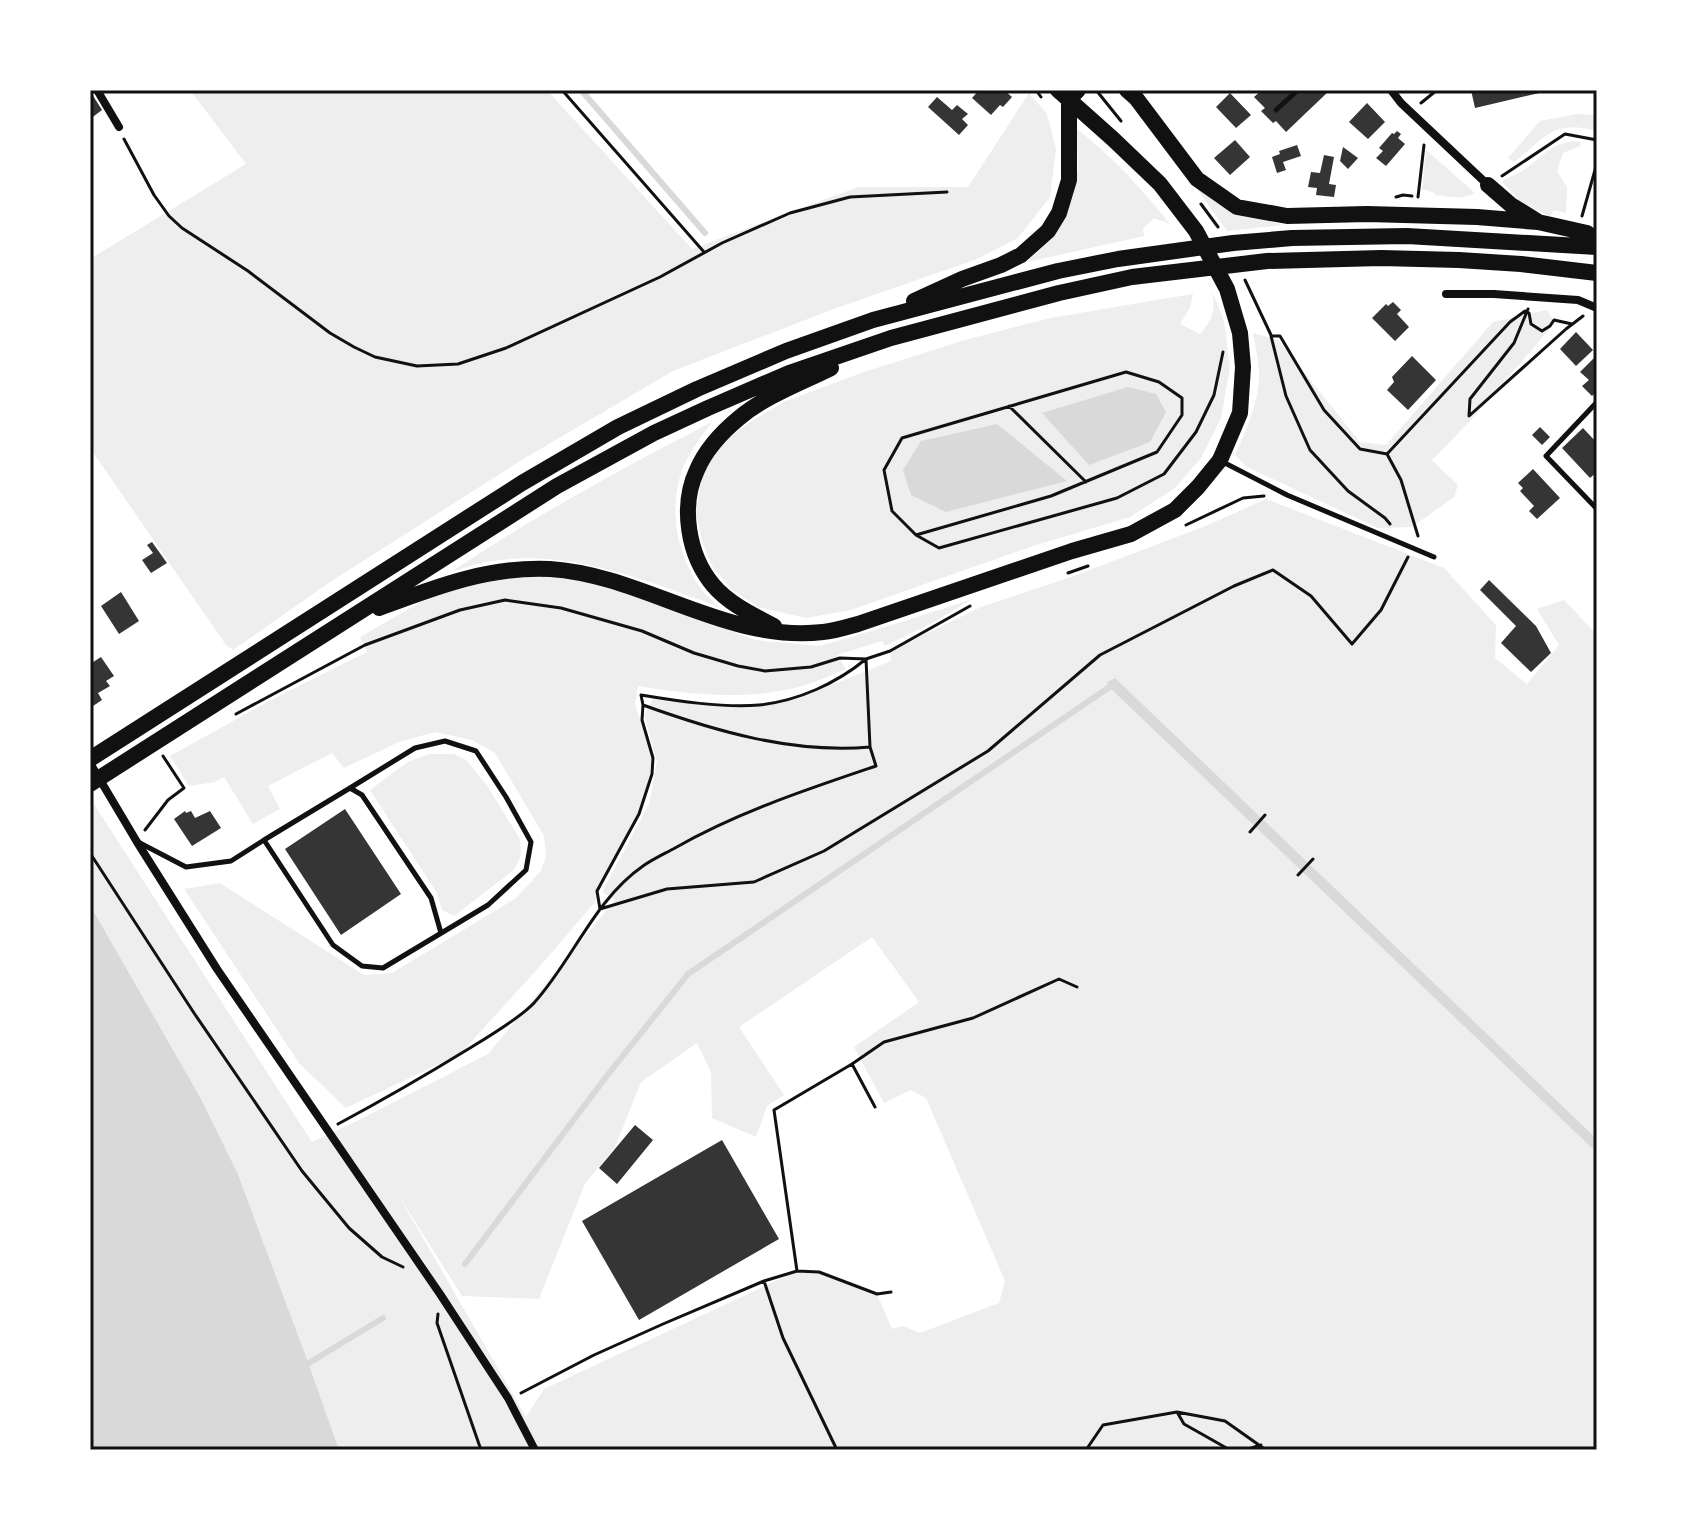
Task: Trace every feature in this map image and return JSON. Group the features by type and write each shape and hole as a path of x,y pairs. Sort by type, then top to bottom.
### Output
{"main road":[{"path":"1127,90 1197,179 1237,207 1287,216 1367,214 1538,222 1588,236"},
{"path":"873,320 1021,255 1048,231 1059,213 1069,180 1068,93"},
{"path":"351,619 438,586 485,573 540,569 608,581 746,628 823,632 858,624 1131,534 1175,510 1220,460 1240,413 1243,367 1240,333 1227,289 1196,231 1160,184 1068,93"},
{"path":"1477,217 1488,201 1493,182"},
{"path":"1493,182 1511,205 1538,222"},
{"path":"90,761 522,483 618,427 786,351 873,320 1058,271 1190,248 1292,238 1407,236 1549,243 1588,236"},
{"path":"90,784 545,493 654,433 708,408 789,373 891,338 1059,293 1132,277 1267,261 1381,258 1459,260 1536,266 1597,276"},
{"path":"786,632 731,602 714,586 700,565 687,517 689,494 696,471 706,452 742,415 891,338"}],"street":[{"path":"97,90 119,127"},
{"path":"1391,90 1401,103 1493,182"},
{"path":"1446,294 1578,300 1597,307"},
{"path":"90,761 217,969 440,1294 508,1398 535,1450"}],"lane":[{"path":"1276,110 1298,90"},
{"path":"1597,402 1546,456 1597,509"},
{"path":"1220,460 1287,495 1434,557"},
{"path":"137,842 186,867 231,861 264,840 415,748 445,741 476,751 531,842 526,870 488,905 383,968 362,966 333,945 264,840"},
{"path":"350,788 362,795 431,898 441,933"}],"path":[{"path":"562,90 704,252"},
{"path":"1036,90 1043,99"},
{"path":"1421,103 1437,90"},
{"path":"119,127 154,195 182,228 248,271 330,333 375,357 417,366 477,359 506,348 660,277 759,225 819,205 850,197 947,192"},
{"path":"1493,182 1565,134 1597,140"},
{"path":"1392,198 1403,195 1418,197 1424,145"},
{"path":"1588,236 1597,163"},
{"path":"1528,309 1514,343 1470,399 1469,416 1572,324 1597,307"},
{"path":"1528,309 1531,324 1542,331 1554,320 1572,324"},
{"path":"1394,541 1396,532 1385,518 1348,491 1310,450 1286,396 1271,336 1280,336 1324,410 1360,449 1387,454 1510,322 1528,309"},
{"path":"916,535 1051,496 1157,452 1182,415 1182,398 1159,382 1126,372 902,438 884,470 892,511 916,535 939,548 1117,498 1164,474 1196,432 1214,395 1223,352"},
{"path":"1009,406 1086,482"},
{"path":"600,909 667,889 754,882 824,851 988,751 1100,655 1234,586 1273,570 1311,596 1352,644"},
{"path":"236,713 365,645 460,610 505,600 561,608 642,631 694,653 765,671 811,667 840,658 866,659"},
{"path":"600,909 597,891 639,814 652,774 653,758 642,720 641,695 685,702 759,705 825,686 848,674 866,659"},
{"path":"328,1130 406,1088 492,1034 533,1004 606,900 642,867 701,833 800,792 876,766 870,747 866,659"},
{"path":"643,705 751,738 846,749 870,747"},
{"path":"137,842 168,800 184,788 163,756"},
{"path":"1250,832 1265,815"},
{"path":"90,853 302,1171 349,1228 382,1257 405,1268"},
{"path":"1298,875 1313,859"},
{"path":"797,1271 774,1110 884,1042 973,1018 1059,979 1077,987"},
{"path":"852,1064 875,1107"},
{"path":"508,1398 608,1349 764,1281 797,1271 819,1272 877,1294 891,1292"},
{"path":"764,1281 783,1338 837,1450"},
{"path":"440,1294 437,1323 481,1450"},
{"path":"1177,1412 1184,1424 1230,1450"},
{"path":"1086,1450 1103,1425 1177,1412 1225,1421 1266,1450"},
{"path":"1245,1450 1261,1445"}],"shaded area":[{"path":"190,90 547,90 692,249 858,187 968,187 1029,93 1047,114 1056,149 1050,197 1018,238 977,259 831,310 673,371 525,458 330,582 233,650 226,645 90,448 90,259 246,164"},
{"path":"1577,114 1597,115 1597,131 1570,127 1559,129 1542,138 1514,162 1508,158 1540,121"},
{"path":"1077,129 1126,174 1170,224 1154,218 1143,228 1144,236 1027,262 1051,239 1069,204 1078,170"},
{"path":"1581,142 1580,146 1563,153 1557,171 1567,187 1566,213 1554,210 1550,217 1519,200 1503,183 1503,180 1522,171 1554,147"},
{"path":"1426,150 1475,193 1451,197 1422,189"},
{"path":"1192,182 1259,219 1284,225 1227,231"},
{"path":"1212,291 1224,321 1230,367 1221,418 1201,458 1175,488 1130,517 1033,546 851,610 806,618 758,607 730,588 712,566 702,542 696,512 701,481 716,448 750,422 786,401 965,340 1050,318 1193,294 1190,308 1180,324 1200,334 1212,314"},
{"path":"1547,310 1555,323 1432,460 1458,485 1454,497 1412,527 1378,528 1247,467 1235,455 1258,391 1259,370 1253,333 1278,340 1360,442 1386,445 1493,322"},
{"path":"1128,387 1156,394 1166,412 1150,442 1089,465 1042,413"},
{"path":"712,422 682,470 676,517 686,563 702,590 720,607 606,569 546,559 482,563 451,572 579,493"},
{"path":"997,424 1067,481 946,512 911,495 903,470 921,441"},
{"path":"1266,499 1444,568 1496,625 1495,658 1527,684 1559,645 1537,609 1564,600 1597,635 1597,1139 1297,852 1240,811 1597,1153 1597,1450 339,1450 237,1172 200,1097 90,905 90,798 312,1142 488,1054 615,900 602,892 649,804 657,761 644,715 653,699 754,707 809,694 891,661 890,651 981,607 1208,525","holes":["872,937 919,1002 854,1047 884,1103 911,1090 926,1098 1005,1281 999,1303 920,1333 903,1326 892,1329 877,1294 819,1272 797,1271 544,1389 526,1417 397,1193 462,1296 539,1299 585,1184 615,1147 641,1082 697,1043 711,1072 712,1118 756,1137 767,1106 784,1095 739,1027"]},
{"path":"558,575 599,583 755,640 820,646 973,599 885,646 882,641 837,655 846,669 799,687 759,694 719,695 638,686 635,704 653,758 652,774 639,814 608,869 595,902 460,1054 346,1108 299,1063 184,889 220,883 364,975 392,973 516,898 541,871 546,856 544,836 495,753 472,740 435,732 399,742 344,768 332,753 268,786 280,809 253,824 224,777 215,782 189,786 170,756 367,652 360,637 431,596 493,578"},
{"path":"1115,678 1597,1139 1597,1153 1109,687 1107,682"},
{"path":"429,754 454,754 466,760 486,784 520,839 521,855 514,870 454,916 442,910 437,893 370,790 408,762"},
{"path":"90,905 200,1097 237,1172 339,1450 90,1450"}],"building":[{"path":"979,90 1004,90 1012,97 991,115 972,98"},
{"path":"1262,90 1330,90 1286,132 1261,111 1265,108 1254,97"},
{"path":"1471,90 1548,90 1548,91 1475,108"},
{"path":"90,91 102,110 90,119"},
{"path":"1230,93 1251,115 1236,128 1216,107"},
{"path":"937,97 952,110 957,105 968,114 962,119 968,125 959,135 928,107"},
{"path":"1367,103 1385,122 1368,139 1349,122"},
{"path":"1397,131 1401,134 1398,138 1405,144 1386,166 1376,158 1383,151 1379,148"},
{"path":"1235,140 1250,157 1230,175 1214,158"},
{"path":"1297,145 1301,156 1283,162 1286,170 1277,173 1272,157"},
{"path":"1343,147 1358,158 1348,169 1340,161"},
{"path":"1324,155 1334,157 1329,184 1336,185 1334,197 1316,195 1317,188 1308,187 1311,172 1320,173"},
{"path":"1393,302 1401,310 1397,314 1409,327 1395,341 1372,318 1386,304 1388,306"},
{"path":"1576,332 1593,350 1576,366 1560,349"},
{"path":"1597,355 1597,391 1592,396 1582,386 1589,380 1580,372"},
{"path":"1412,356 1436,380 1408,410 1387,390 1394,382 1392,377"},
{"path":"1540,427 1550,437 1542,445 1532,435"},
{"path":"1583,428 1597,443 1597,472 1590,478 1562,448"},
{"path":"1533,469 1560,498 1537,519 1529,511 1534,506 1520,491 1523,488 1518,483"},
{"path":"152,542 167,563 151,573 142,560 153,553 147,545"},
{"path":"1489,580 1536,626 1551,653 1531,672 1501,643 1516,626 1480,590"},
{"path":"121,592 139,621 119,634 101,606"},
{"path":"101,657 114,676 106,681 110,686 98,693 102,700 93,706 90,700 93,695 90,690 90,664"},
{"path":"345,809 401,894 341,935 285,849"},
{"path":"185,811 191,811 195,818 210,811 221,828 192,846 174,819"},
{"path":"635,1125 653,1140 617,1184 599,1168"},
{"path":"722,1140 779,1239 639,1320 582,1221"}],"waterway":[{"path":"581,90 705,233"},
{"path":"465,1264 688,974 1114,684"},
{"path":"304,1366 383,1318"}]}
